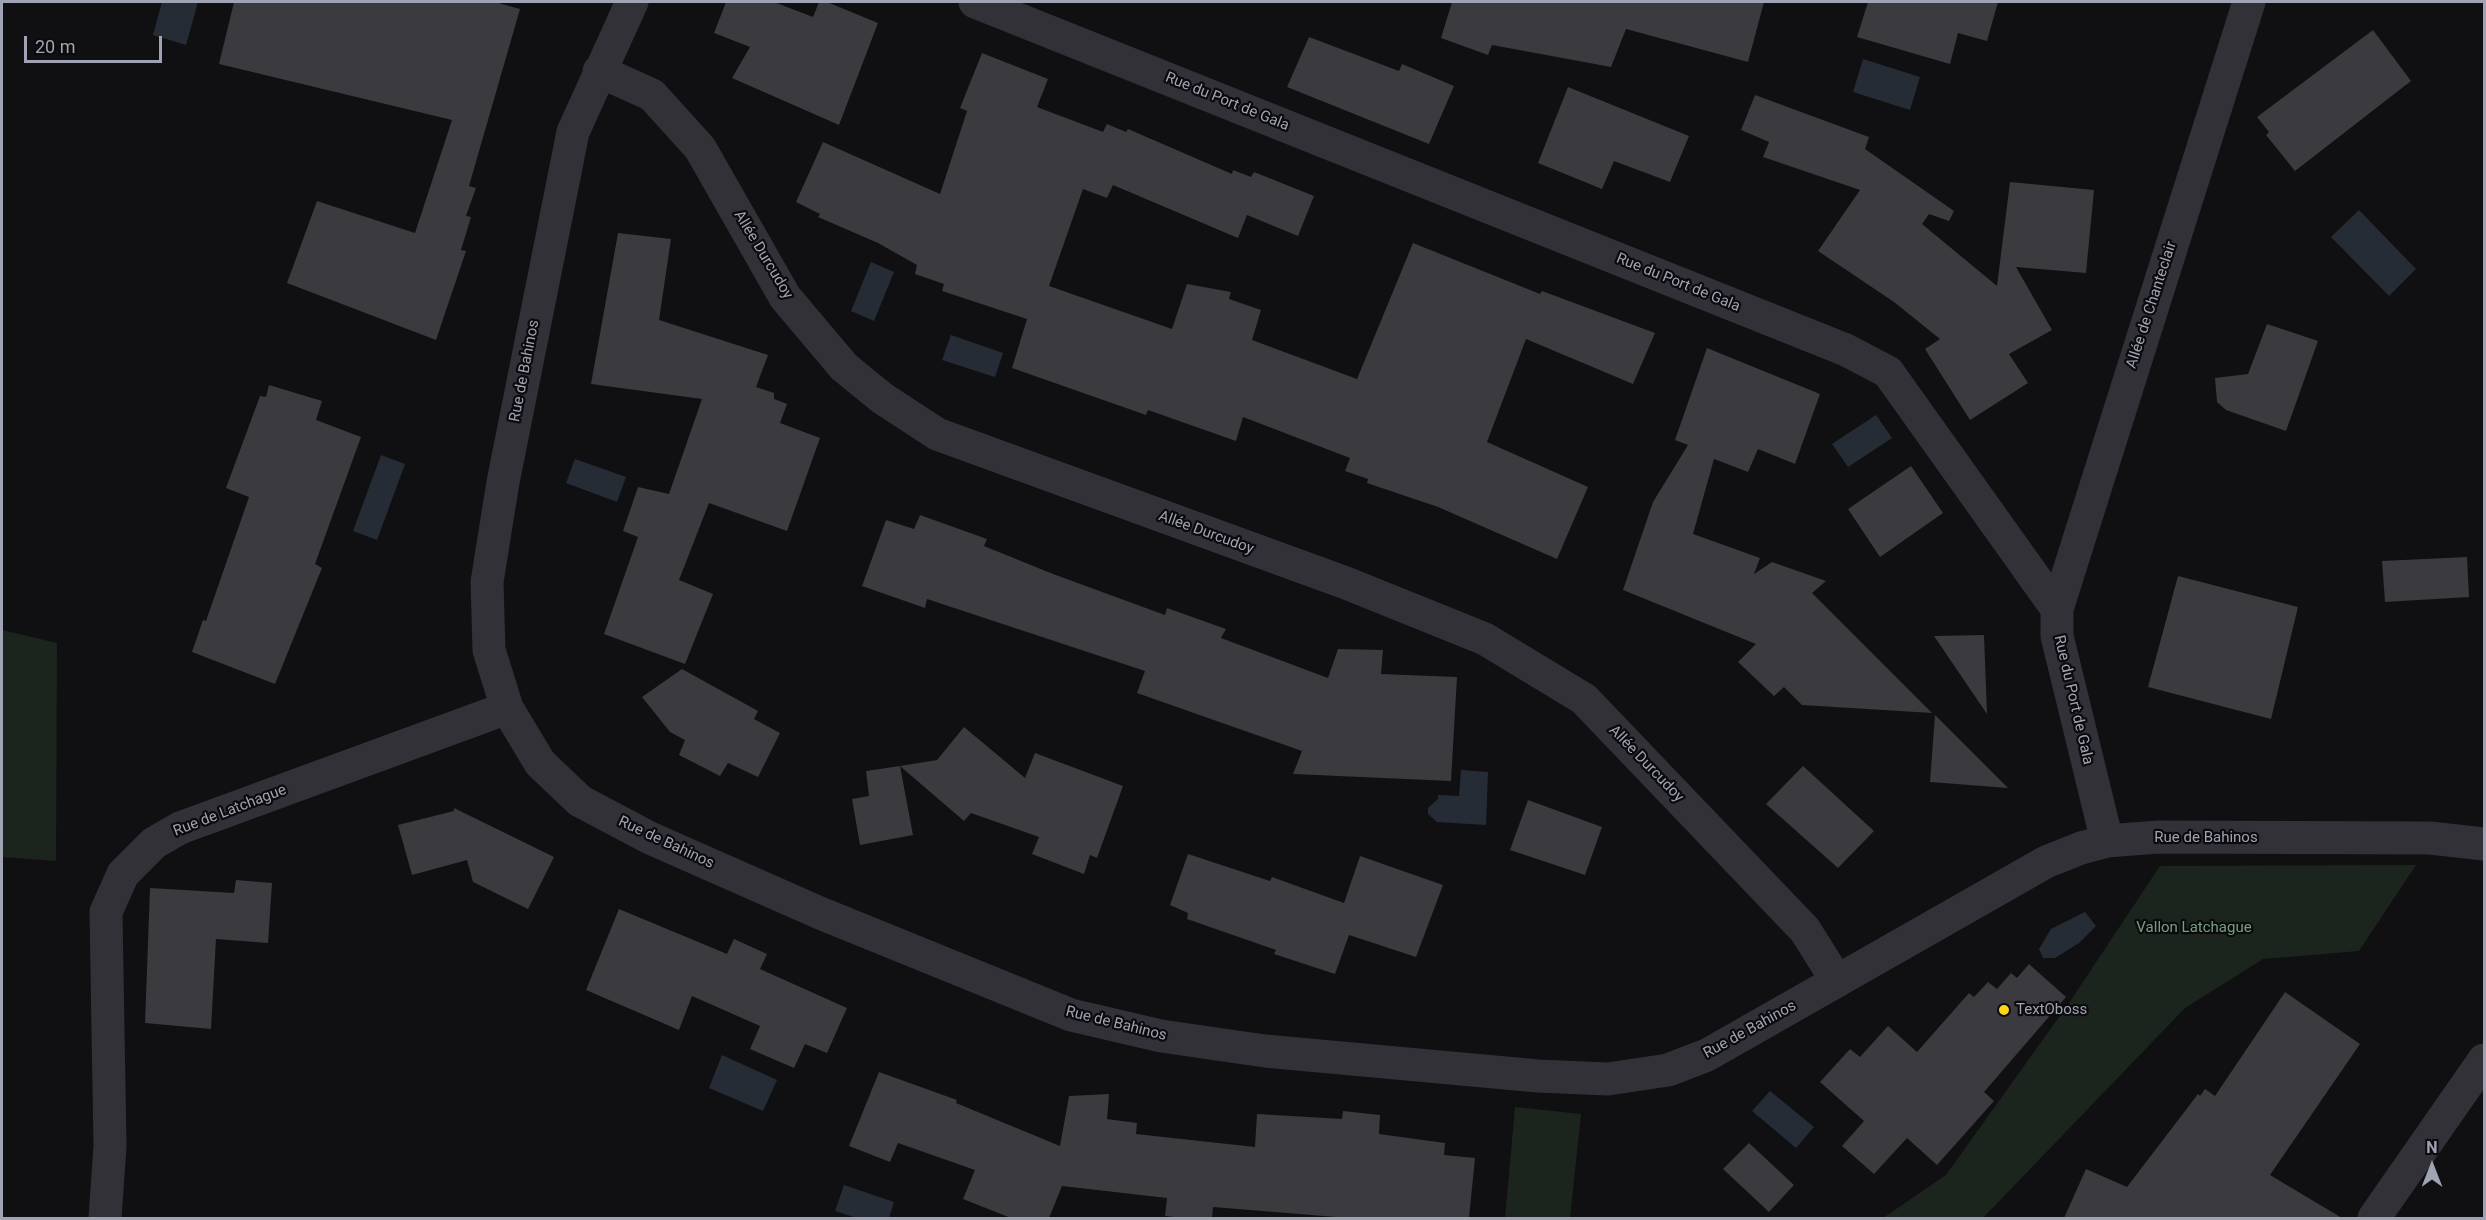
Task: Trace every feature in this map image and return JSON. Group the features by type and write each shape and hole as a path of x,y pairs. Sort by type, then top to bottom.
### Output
{"street":[{"name":"Rue de Bahinos","path":"632,2 599,70 573,132 502,482 487,582 489,650 507,708 540,763 580,801 650,838 820,913 1071,1015 1161,1036 1265,1051 1538,1076 1608,1079 1668,1070 1707,1056 2046,862 2107,841 2158,837 2430,838 2484,844"},
{"name":"Rue du Port de Gala","path":"975,2 1846,350 1888,372 2057,609 2057,636 2107,841"},
{"name":"Allée de Chanteclair","path":"2057,609 2249,2"},
{"name":"Allée Durcudoy","path":"599,70 652,95 700,148 785,297 844,367 882,398 937,434 1347,583 1495,645 1584,699 1805,930 1837,981"},
{"name":"Rue de Latchague","path":"105,1218 110,1146 106,912 123,874 153,843 180,828 507,708"},
{"path":"2374,1218 2484,1060"}],"green space":[{"path":"2,630 57,643 56,861 2,857"},
{"name":"Vallon Latchague","path":"2416,865 2359,951 2263,959 2185,1008 1983,1218 1883,1218 1946,1175 2069,1003 2160,866"},
{"path":"1515,1107 1581,1114 1570,1218 1505,1218"}],"shaded area":[{"path":"162,2 198,2 186,45 153,35"},
{"path":"1863,59 1920,77 1910,110 1853,92"},
{"path":"2359,210 2416,269 2389,296 2331,237"},
{"path":"871,262 894,272 874,321 851,311"},
{"path":"951,335 1003,353 995,377 942,360"},
{"path":"1876,415 1892,438 1848,467 1832,444"},
{"path":"381,455 405,464 377,540 353,531"},
{"path":"575,459 626,477 617,502 566,483"},
{"path":"1461,770 1488,772 1486,825 1437,822 1428,814 1428,808 1438,799 1438,795 1459,796"},
{"path":"2085,912 2096,926 2079,943 2055,958 2043,958 2039,949 2051,929"},
{"path":"722,1055 777,1080 763,1111 709,1088"},
{"path":"1770,1091 1814,1127 1796,1148 1752,1111"},
{"path":"844,1185 894,1202 889,1218 857,1218 835,1211"}],"building":[{"path":"234,2 495,2 520,9 469,186 476,188 466,216 471,217 461,250 466,251 436,340 287,283 317,201 415,233 452,120 219,64"},
{"path":"726,2 774,2 813,17 819,2 827,2 878,23 839,125 732,78 750,47 714,33"},
{"path":"1452,2 1764,2 1748,62 1626,29 1611,67 1492,45 1488,55 1441,38"},
{"path":"1868,2 1998,2 1987,41 1958,33 1950,64 1857,37"},
{"path":"2373,30 2411,81 2295,171 2266,135 2269,132 2257,117"},
{"path":"1309,37 1399,71 1402,64 1454,86 1429,144 1287,87"},
{"path":"982,53 1048,79 1037,107 1103,132 1107,124 1126,132 1128,129 1232,174 1233,170 1251,177 1254,172 1314,196 1298,236 1247,215 1238,238 1113,185 1107,198 1083,189 1049,286 1172,329 1187,284 1231,292 1229,299 1261,310 1252,340 1357,379 1413,243 1540,294 1542,291 1655,333 1633,384 1526,339 1487,442 1588,487 1557,559 1438,507 1367,483 1368,479 1345,471 1350,458 1243,417 1236,441 1148,410 1146,415 1012,368 1027,319 942,291 944,284 915,274 917,265 878,243 818,217 820,214 796,202 823,142 940,194 967,111 960,108"},
{"path":"1568,87 1689,136 1670,182 1614,161 1602,189 1538,163"},
{"path":"1755,95 1869,137 1865,149 1954,211 1949,221 1929,214 1922,224 1997,286 2010,182 2094,190 2086,273 2016,267 2052,330 2009,354 2028,383 1970,420 1925,349 1940,339 1894,302 1818,251 1860,190 1763,157 1769,142 1741,130"},
{"path":"618,233 671,239 659,320 768,355 756,387 774,393 774,399 787,404 780,423 820,438 787,531 709,503 679,580 713,594 685,664 604,634 638,537 623,531 638,487 669,494 702,399 591,384"},
{"path":"2267,324 2318,341 2286,431 2226,410 2217,402 2215,378 2248,374"},
{"path":"1707,348 1820,394 1795,464 1758,449 1748,472 1714,459 1693,534 1760,558 1754,574 1772,562 1826,581 1812,593 1932,713 1802,705 1784,687 1774,696 1738,662 1756,644 1623,590 1653,502 1688,445 1675,440"},
{"path":"269,385 322,401 316,420 361,437 315,564 322,568 275,684 192,652 203,620 206,621 249,497 226,488 260,396 266,397"},
{"path":"1911,466 1943,513 1880,557 1848,509"},
{"path":"920,515 987,539 984,546 1053,574 1165,615 1167,608 1226,629 1221,638 1328,678 1338,649 1383,650 1381,674 1457,677 1451,781 1293,774 1302,751 1137,693 1145,671 927,599 925,608 862,586 886,520 914,529"},
{"path":"2467,557 2469,597 2385,602 2382,561"},
{"path":"2178,576 2298,607 2271,719 2148,687"},
{"path":"1984,635 1987,714 1934,636"},
{"path":"682,669 758,711 754,719 780,733 758,777 728,763 720,776 679,755 685,740 670,732 642,697"},
{"path":"1935,715 2008,788 1930,782"},
{"path":"964,727 1025,778 1035,753 1123,786 1097,858 1090,855 1084,874 1032,854 1039,837 971,813 964,821 900,766 937,760"},
{"path":"900,766 913,835 860,845 852,799 869,796 866,771"},
{"path":"1803,766 1874,831 1838,868 1766,804"},
{"path":"1528,800 1602,827 1585,875 1510,850"},
{"path":"454,808 554,857 528,909 473,882 467,860 412,875 398,825 454,811"},
{"path":"1188,854 1270,881 1272,877 1344,903 1360,856 1443,885 1416,957 1349,935 1335,974 1274,954 1276,950 1187,919 1188,913 1170,905"},
{"path":"236,880 272,883 268,943 216,939 211,1029 145,1023 150,888 234,893"},
{"path":"619,909 727,954 734,939 767,954 760,969 847,1008 827,1053 805,1044 794,1068 750,1049 760,1026 692,996 679,1030 586,990"},
{"path":"2029,964 2066,997 1984,1092 1994,1101 1937,1165 1907,1138 1874,1174 1842,1146 1864,1121 1820,1082 1850,1049 1860,1057 1888,1026 1917,1052 1969,993 1974,997 1988,982 1997,989 2011,973 2017,978"},
{"path":"2285,992 2360,1044 2270,1175 2342,1218 2064,1218 2086,1169 2127,1187 2198,1094 2200,1096 2205,1089 2215,1096"},
{"path":"879,1072 957,1100 956,1103 1060,1146 1069,1096 1109,1094 1107,1119 1137,1123 1136,1134 1255,1147 1257,1114 1342,1119 1343,1111 1380,1115 1379,1134 1445,1143 1444,1155 1475,1158 1469,1218 1348,1218 1213,1207 1212,1218 1183,1218 1165,1216 1167,1198 1062,1186 1049,1218 1011,1218 963,1199 975,1170 898,1143 890,1162 849,1146"},
{"path":"1749,1143 1794,1185 1769,1212 1723,1169"}],"place":[{"name":"TextOboss","path":"2004,1010"}]}
